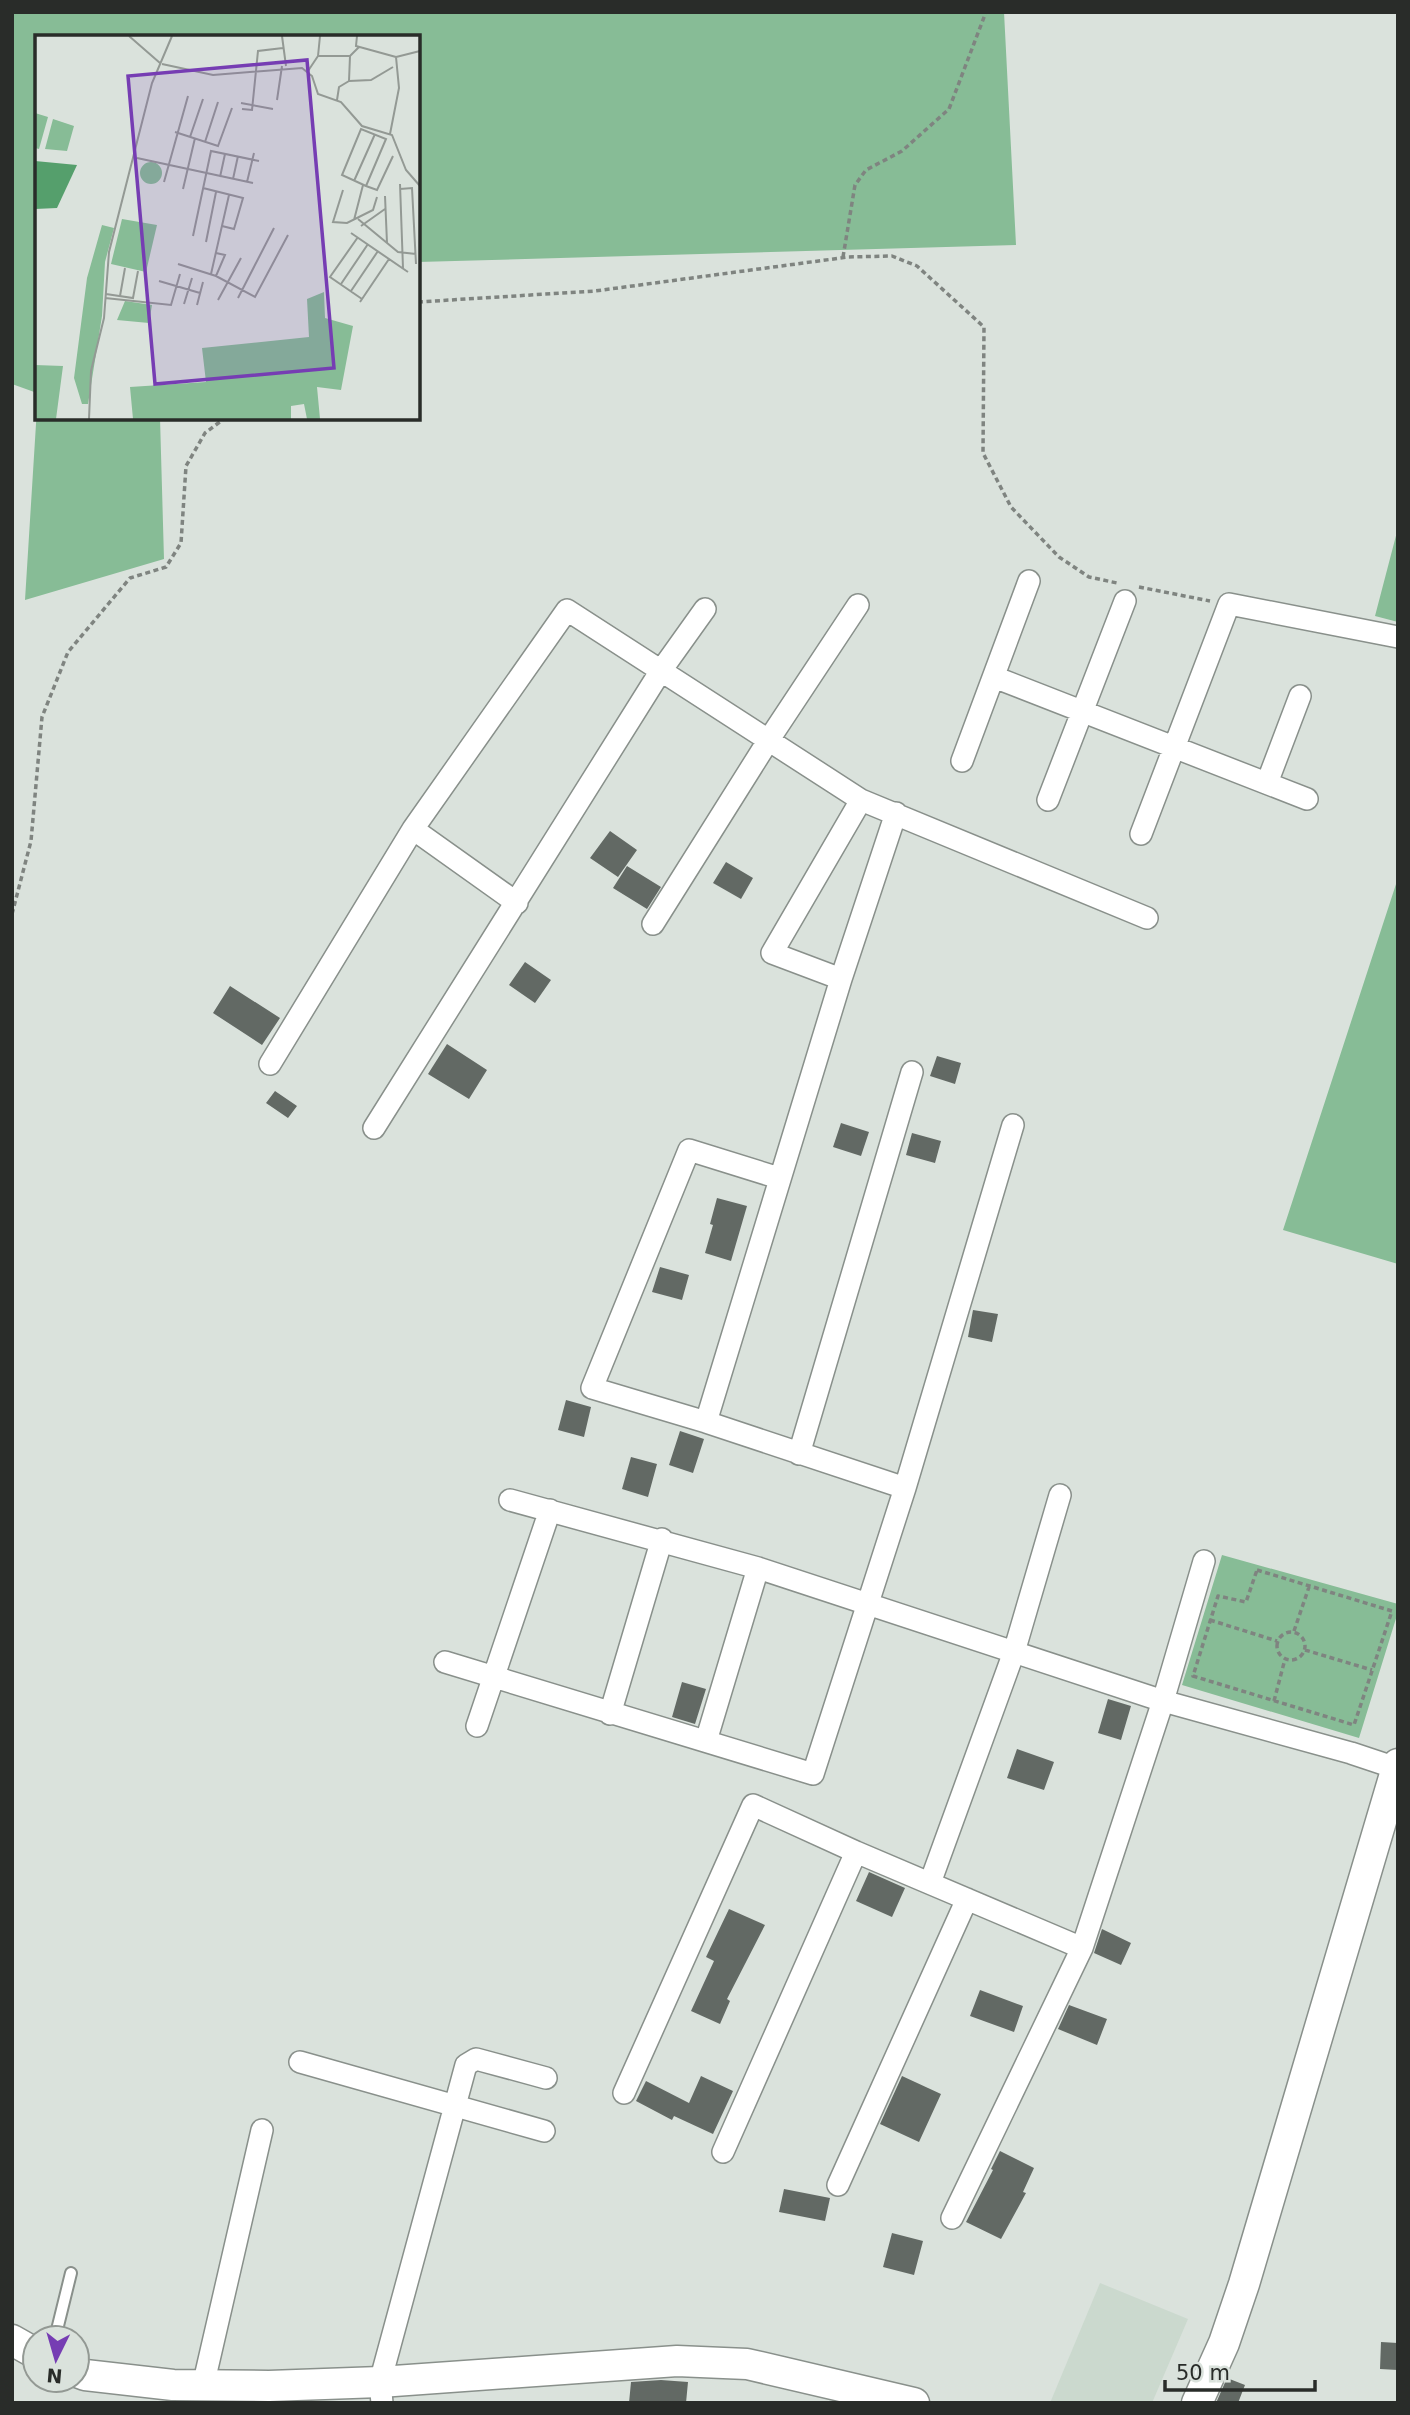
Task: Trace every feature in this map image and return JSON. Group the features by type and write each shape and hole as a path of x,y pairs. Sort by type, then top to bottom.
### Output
{"main road":[{"path":"1198,2403 1224,2343 1244,2284 1397,1766"},
{"path":"91,2376 173,2394 203,2386 270,2394 381,2393 677,2361 747,2364 914,2403"}],"street":[{"path":"962,761 1029,581"},
{"path":"1048,800 1125,601"},
{"path":"1142,834 1229,604 1398,638"},
{"path":"653,924 768,741 859,605"},
{"path":"374,1128 660,672 705,609"},
{"path":"270,1064 413,829 567,610 861,800 1147,918"},
{"path":"993,677 1307,799"},
{"path":"1267,783 1300,696"},
{"path":"841,979 772,953 861,800"},
{"path":"706,1422 841,979 896,813"},
{"path":"413,829 516,903"},
{"path":"799,1454 912,1072"},
{"path":"444,1662 813,1774 905,1489 1013,1125"},
{"path":"779,1178 689,1150 592,1388 706,1422 905,1489"},
{"path":"930,1883 1014,1652 1060,1495"},
{"path":"510,1500 758,1567 1163,1701 1397,1766"},
{"path":"477,1726 550,1510"},
{"path":"610,1714 662,1539"},
{"path":"952,2218 1082,1948 1163,1701 1204,1561"},
{"path":"706,1741 758,1567"},
{"path":"624,2093 754,1805 856,1852 1082,1948"},
{"path":"723,2152 856,1852"},
{"path":"838,2185 967,1899"},
{"path":"381,2393 466,2065 476,2059 545,2078"},
{"path":"300,2062 544,2130"},
{"path":"203,2386 262,2130"}],"lane":[{"path":"58,2324 71,2273"}],"path":[{"path":"843,257 855,186 866,170 902,151 949,109 986,12"},
{"path":"420,302 595,291 843,257 892,256 917,266 984,327 983,453 1011,507 1059,557 1089,577 1229,604"},
{"path":"12,914 31,841 42,717 68,652 130,578 166,567 181,543 186,466 205,433 222,420"},
{"path":"1194,1676 1354,1725 1392,1611 1257,1570 1246,1602 1219,1596"},
{"path":"1294,1632 1310,1586"},
{"path":"1210,1620 1277,1641"},
{"path":"1294,1632 1302,1636 1305,1650 1295,1660 1285,1660 1278,1653 1277,1641 1284,1633 1294,1632"},
{"path":"1305,1650 1372,1670"},
{"path":"1274,1700 1285,1660"}],"shaded area":[{"path":"1100,2283 1188,2319 1152,2403 1050,2403"}],"green space":[{"path":"12,12 1004,12 1016,245 420,262 420,35 35,35 35,392 12,384"},
{"path":"36,420 160,420 164,559 25,600"},
{"path":"1398,528 1398,622 1375,616"},
{"path":"1398,878 1398,1264 1283,1230"},
{"path":"1222,1555 1398,1604 1398,1612 1359,1738 1182,1685"}],"building":[{"path":"610,831 637,850 618,877 590,858"},
{"path":"726,862 753,878 741,899 713,883"},
{"path":"627,866 661,887 647,909 613,888"},
{"path":"525,962 551,980 535,1003 509,985"},
{"path":"230,986 280,1018 262,1045 213,1013"},
{"path":"447,1044 487,1070 469,1099 428,1074"},
{"path":"937,1056 961,1063 955,1084 930,1076"},
{"path":"275,1091 297,1106 288,1118 266,1103"},
{"path":"841,1123 869,1132 861,1156 833,1147"},
{"path":"912,1133 941,1141 935,1163 906,1155"},
{"path":"717,1198 747,1206 731,1261 705,1253"},
{"path":"660,1267 689,1275 682,1300 652,1292"},
{"path":"973,1310 998,1314 992,1342 968,1337"},
{"path":"566,1400 591,1407 584,1437 558,1430"},
{"path":"680,1431 704,1439 693,1473 669,1465"},
{"path":"631,1457 657,1464 648,1497 622,1489"},
{"path":"682,1682 706,1689 695,1724 672,1717"},
{"path":"1108,1699 1131,1706 1121,1740 1098,1733"},
{"path":"1017,1749 1054,1762 1044,1790 1007,1778"},
{"path":"869,1872 905,1888 892,1917 856,1901"},
{"path":"729,1909 765,1925 727,1999 730,2001 720,2024 691,2011 714,1961 706,1957"},
{"path":"1102,1929 1131,1943 1121,1965 1094,1953"},
{"path":"980,1990 1023,2006 1014,2032 970,2016"},
{"path":"1069,2005 1107,2019 1097,2045 1058,2029"},
{"path":"701,2076 733,2091 713,2134 674,2116 672,2120 636,2101 646,2081 689,2103"},
{"path":"902,2076 941,2094 919,2142 880,2124"},
{"path":"1000,2151 1034,2168 1023,2192 1026,2193 1001,2239 966,2222"},
{"path":"784,2189 830,2198 825,2221 779,2212"},
{"path":"892,2233 923,2241 914,2275 883,2267"},
{"path":"1381,2342 1398,2343 1398,2370 1380,2369"},
{"path":"1227,2378 1245,2385 1238,2403 1216,2403"},
{"path":"631,2382 688,2382 686,2403 629,2403"}]}
